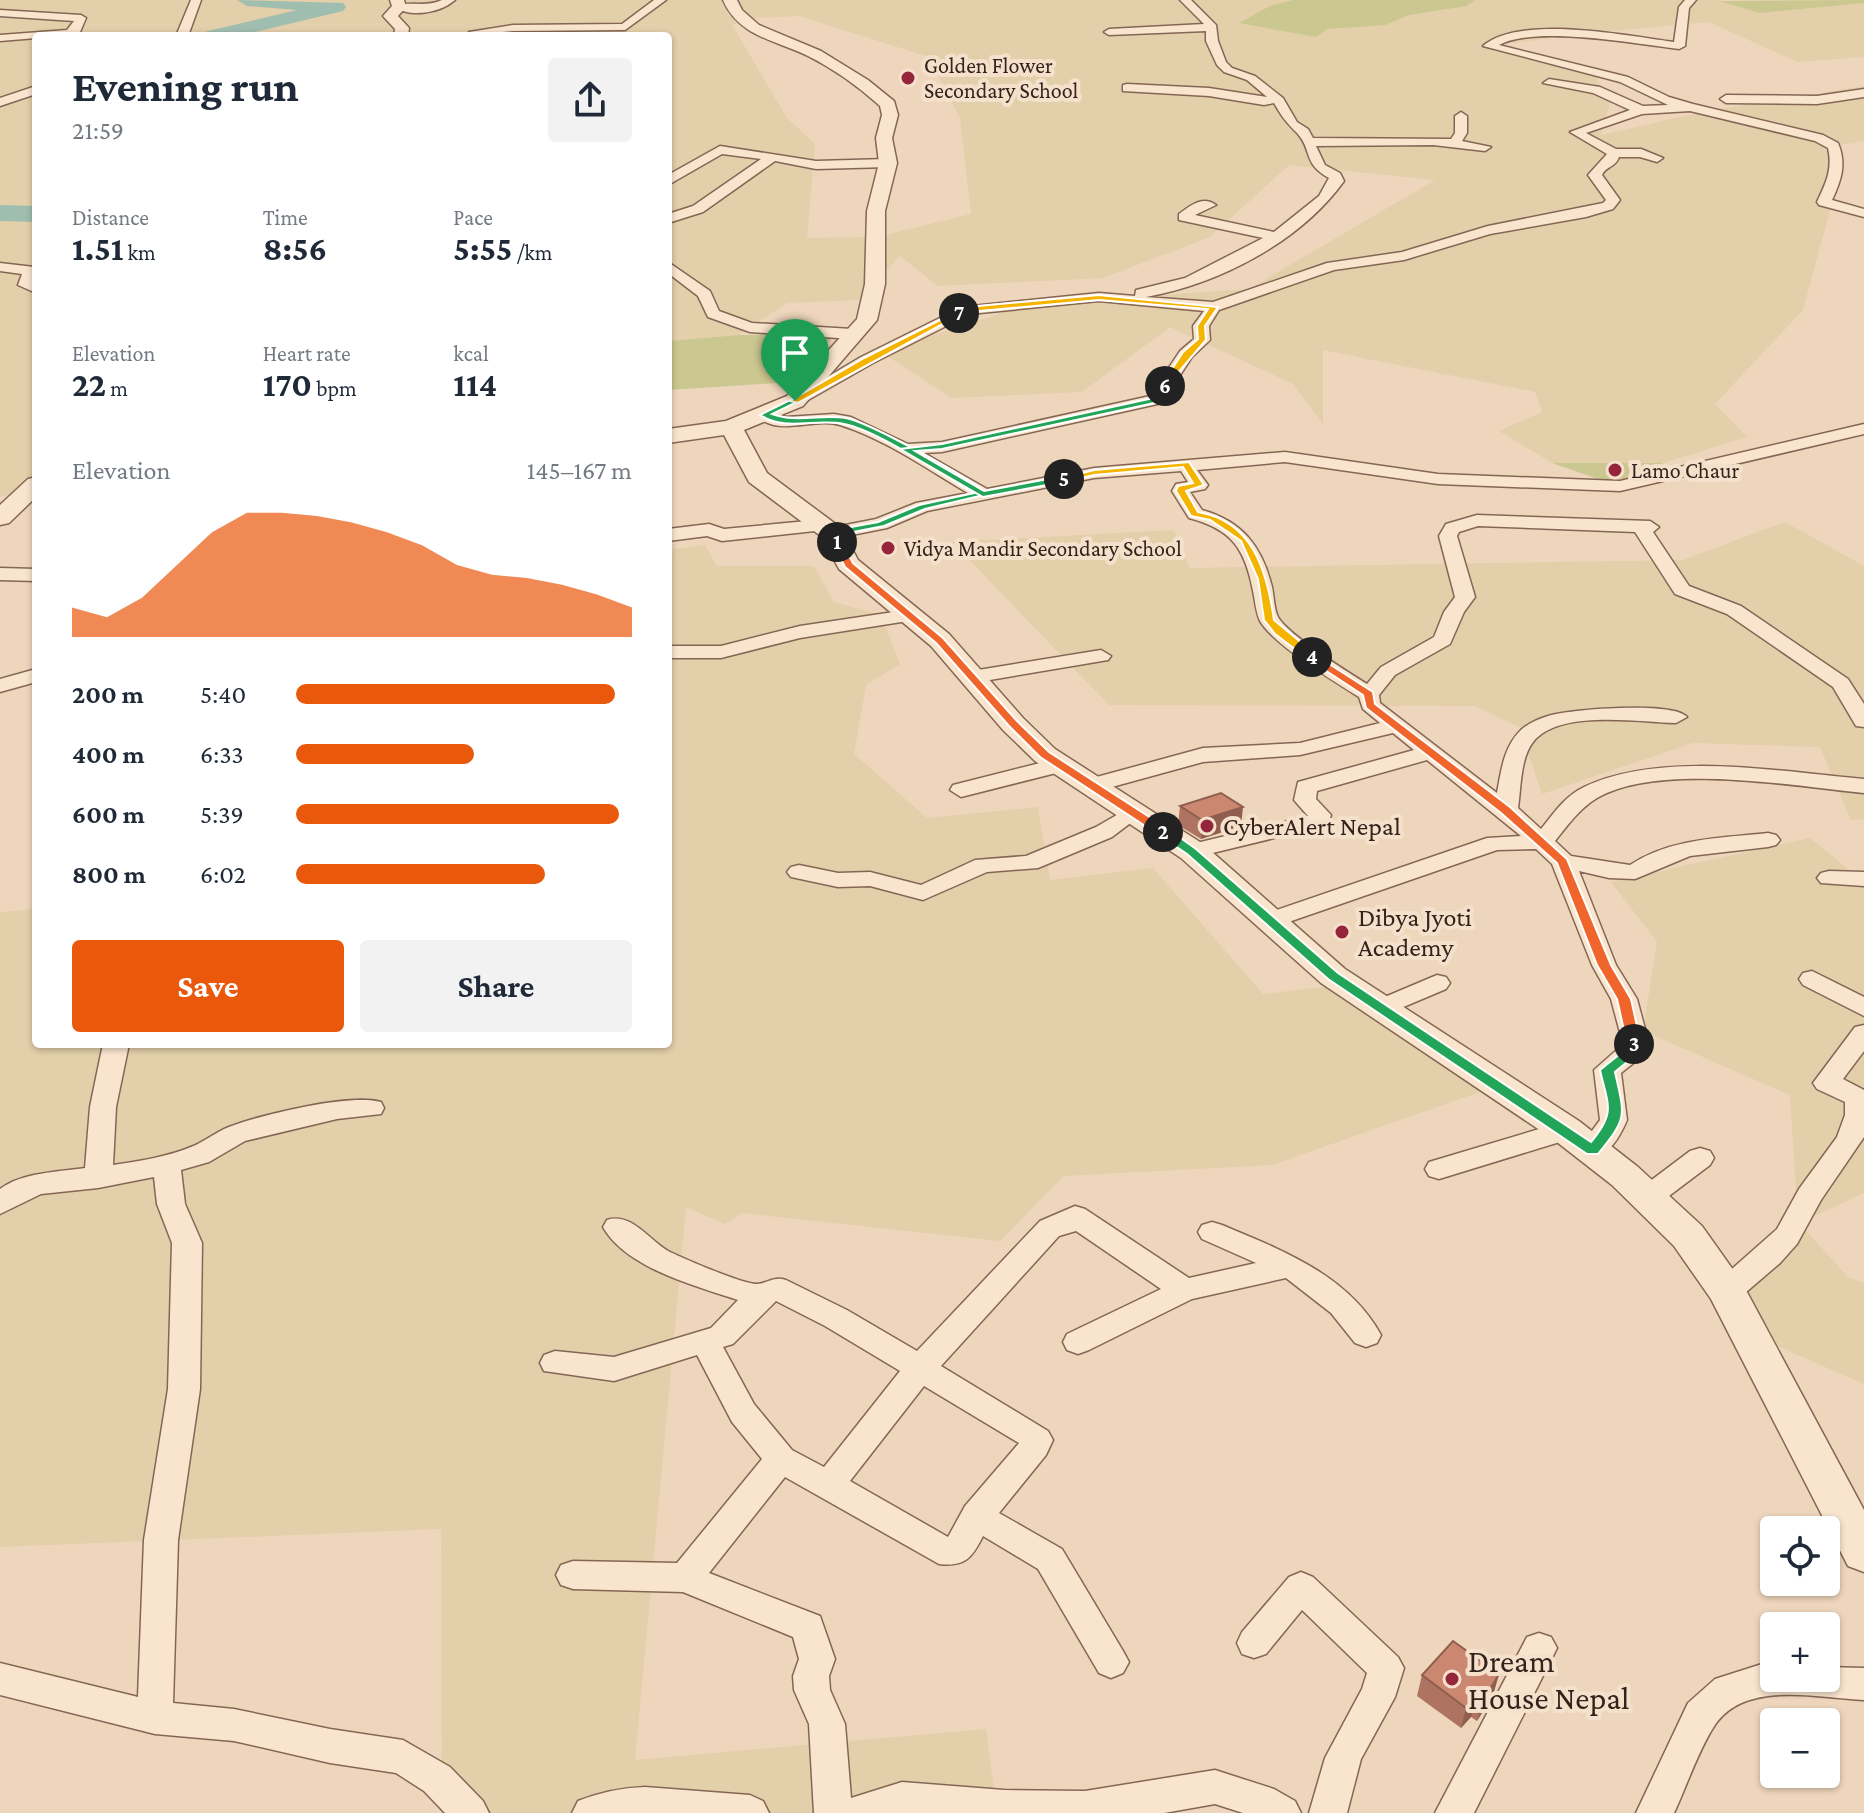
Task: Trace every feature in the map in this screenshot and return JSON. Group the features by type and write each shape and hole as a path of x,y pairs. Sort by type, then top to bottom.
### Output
{"street":[{"path":"184,32 196,0"},
{"path":"402,32 402,28 390,16 398,3 433,9 450,0"},
{"path":"474,32 513,28 625,27 661,0"},
{"path":"730,0 740,19 819,56 888,104 890,115 884,138 888,163 876,211 875,284 867,320 795,401"},
{"path":"1112,299 1121,294 1182,284 1276,237 1311,211 1337,181 1335,176 1319,167 1304,132 1292,124 1276,99 1251,78 1228,70 1221,63 1212,41 1212,27 1185,0"},
{"path":"1691,0 1684,7 1679,46 1580,34 1509,36 1496,38 1489,46 1624,79 1665,100 1690,107 1819,138 1834,146 1837,179 1824,202 1864,213"},
{"path":"0,13 81,18 73,32"},
{"path":"1109,32 1212,27"},
{"path":"0,38 32,37"},
{"path":"1549,83 1596,90 1641,110"},
{"path":"1127,88 1209,92 1264,101 1276,99"},
{"path":"0,104 32,92"},
{"path":"1726,99 1817,100 1864,93"},
{"path":"0,104 32,107"},
{"path":"1657,158 1641,153 1614,153 1576,132 1641,110 1690,107"},
{"path":"1455,142 1461,133 1461,116"},
{"path":"1308,142 1455,142 1485,147"},
{"path":"672,179 720,150 816,165 888,163"},
{"path":"672,435 731,427 764,415 932,325 967,310 1075,298 1214,307 1332,266 1404,256 1488,230 1586,213 1608,206 1613,200 1595,175 1598,169 1611,162 1614,153"},
{"path":"672,218 698,209 773,157"},
{"path":"1209,205 1199,206 1184,217 1276,237"},
{"path":"0,267 29,270 30,276 25,285 32,288"},
{"path":"672,269 705,294 713,314 750,327 852,334"},
{"path":"904,449 942,447 1156,400 1186,354 1202,340 1201,326 1214,307"},
{"path":"764,415 785,422 845,421 904,449 983,494"},
{"path":"731,427 757,477 825,529 848,564 907,616 940,640 1013,724 1060,765 1192,851 1333,976 1566,1130 1688,1236 1727,1291 1864,1553"},
{"path":"672,535 709,530 722,535 881,524 922,507 1094,473 1285,457 1438,479 1620,486 1864,429"},
{"path":"1185,464 1199,485 1182,488 1181,491 1195,514 1213,517 1245,540 1263,579 1269,620 1316,661 1369,694"},
{"path":"0,518 32,488"},
{"path":"1592,1150 1614,1124 1616,1110 1607,1070 1632,1051 1635,1040 1624,999 1604,965 1563,861 1506,810 1370,705 1369,694 1388,671 1443,640 1454,612 1465,597 1448,536 1452,528 1477,520 1646,528 1682,590 1734,610 1841,683 1864,721"},
{"path":"0,574 32,575"},
{"path":"672,652 721,652 800,632 907,616"},
{"path":"972,677 1101,656"},
{"path":"0,686 32,676"},
{"path":"1506,810 1516,759 1525,738 1545,723 1600,715 1676,717"},
{"path":"1090,786 1203,755 1309,747 1398,725"},
{"path":"1192,851 1320,820 1320,815 1305,800 1306,787 1430,752"},
{"path":"961,790 1060,765"},
{"path":"1268,921 1495,843 1542,842 1573,804 1593,791 1649,775 1724,773 1864,786"},
{"path":"799,872 838,880 870,879 923,893 983,865 1030,863 1104,832 1134,812"},
{"path":"1563,861 1609,871 1635,872 1652,861 1686,849 1768,840"},
{"path":"1829,878 1864,879"},
{"path":"1812,979 1864,1008"},
{"path":"1382,1008 1437,983"},
{"path":"1727,1291 1781,1245 1798,1222 1811,1193 1838,1158 1858,1118 1859,1103 1851,1092 1826,1083 1864,1033"},
{"path":"98,1178 103,1107 115,1048"},
{"path":"0,1204 15,1192 38,1184 140,1171 199,1155 237,1134 337,1110 371,1108"},
{"path":"1439,1169 1566,1130"},
{"path":"1647,1198 1700,1158"},
{"path":"155,1718 161,1540 184,1389 187,1258 187,1243 171,1204 166,1163"},
{"path":"829,1484 920,1368 1050,1228 1063,1225 1075,1216 1185,1290"},
{"path":"617,1227 655,1257 679,1269 760,1296"},
{"path":"1212,1232 1291,1266 1342,1305 1366,1335"},
{"path":"1078,1342 1185,1290 1291,1266"},
{"path":"555,1363 614,1369 704,1340 722,1336 760,1296 776,1288 836,1318 1037,1440 977,1516 961,1546 955,1552 939,1550 923,1537 781,1459 743,1413 704,1340"},
{"path":"685,1578 781,1459"},
{"path":"977,1516 1050,1559 1111,1662"},
{"path":"573,1575 685,1578 808,1627 817,1659 811,1676 812,1690 827,1724 833,1813"},
{"path":"1254,1643 1301,1587 1386,1668 1384,1683 1350,1744 1334,1784 1328,1813"},
{"path":"1454,1813 1539,1648"},
{"path":"0,1679 155,1718 234,1725 330,1746 403,1757 437,1779 470,1813"},
{"path":"1655,1813 1701,1714 1728,1690 1762,1680 1864,1684"},
{"path":"857,1813 902,1799 1004,1808 1085,1809 1215,1787 1261,1801 1282,1813"},
{"path":"591,1813 603,1807 645,1806 707,1807 750,1813"}],"shaded area":[{"path":"0,0 1719,0 1760,13 1864,3 1864,57 1797,62 1709,22 1491,46 1594,73 1610,103 1601,135 1707,111 1864,86 1864,141 1834,146 1830,210 1803,310 1715,404 1747,437 1663,463 1552,463 1499,431 1542,412 1535,392 1323,350 1323,424 1293,384 1170,327 1082,392 952,398 881,352 1029,304 1249,289 1435,180 1289,165 1210,237 1103,278 938,286 900,256 859,300 787,303 739,335 672,341 672,32 32,32 32,491 0,497","holes":["799,16 929,57 960,118 971,214 877,237 807,238 815,144 787,118 732,25 756,18"]},
{"path":"1293,0 1475,0 1466,6 1409,15 1385,25 1327,29 1316,37 1239,23 1270,6"},
{"path":"1864,0 1864,3 1760,13 1719,1"},
{"path":"812,334 833,337 792,382 672,390 672,341 739,335"},
{"name":"Lamo Chaur","path":"1552,463 1663,463 1654,477 1601,480"},
{"path":"1785,522 1864,566 1864,819 1851,820 1820,747 1693,743 1542,794 1519,727 1475,706 1109,705 952,542 1174,530 1190,568 1683,560"},
{"path":"705,545 717,566 814,566 834,602 881,615 900,664 866,685 854,754 927,818 1038,807 1050,880 1153,868 1263,994 1331,986 1497,1086 1272,1165 1064,1176 1000,1241 742,1213 725,1224 686,1207 635,1760 986,1729 997,1813 442,1813 441,1529 0,1547 0,912 32,909 32,1048 672,1048 673,549"},
{"path":"1810,838 1864,882 1864,1193 1799,1223 1848,1277 1864,1283 1864,1384 1750,1334 1727,1291 1798,1222 1790,1095 1643,1031 1657,942 1611,882"}],"building":[{"path":"1221,793 1243,807 1202,820 1180,806"},
{"path":"1453,1641 1499,1674 1483,1701 1477,1696 1466,1708 1422,1675"}],"waterway":[{"path":"228,32 336,7 247,0"},
{"path":"0,213 32,214"}],"place":[{"name":"Golden Flower Secondary School","path":"908,78"},
{"name":"Lamo Chaur","path":"1615,470"},
{"name":"Vidya Mandir Secondary School","path":"888,548"},
{"name":"CyberAlert Nepal","path":"1207,826"},
{"name":"Dibya Jyoti Academy","path":"1342,932"},
{"name":"Dream House Nepal","path":"1452,1679"}],"route":[{"path":"795,401 764,415 785,422 845,421 889,440 904,449 952,475 976,489 983,494 922,507 881,524 832,533 848,564 885,593 907,616 940,640 1013,724 1045,755 1192,851 1333,976 1592,1150 1609,1133 1616,1110 1607,1070 1632,1051 1635,1040 1624,999 1604,965 1563,861 1506,810 1370,705 1369,694 1330,671 1279,632 1269,620 1263,579 1245,540 1213,517 1195,514 1181,491 1182,488 1199,485 1185,464 1094,473 983,494 904,449 942,447 1090,412 1156,400 1186,354 1202,340 1201,326 1214,307 1099,297 967,310 932,325 795,401"}]}
